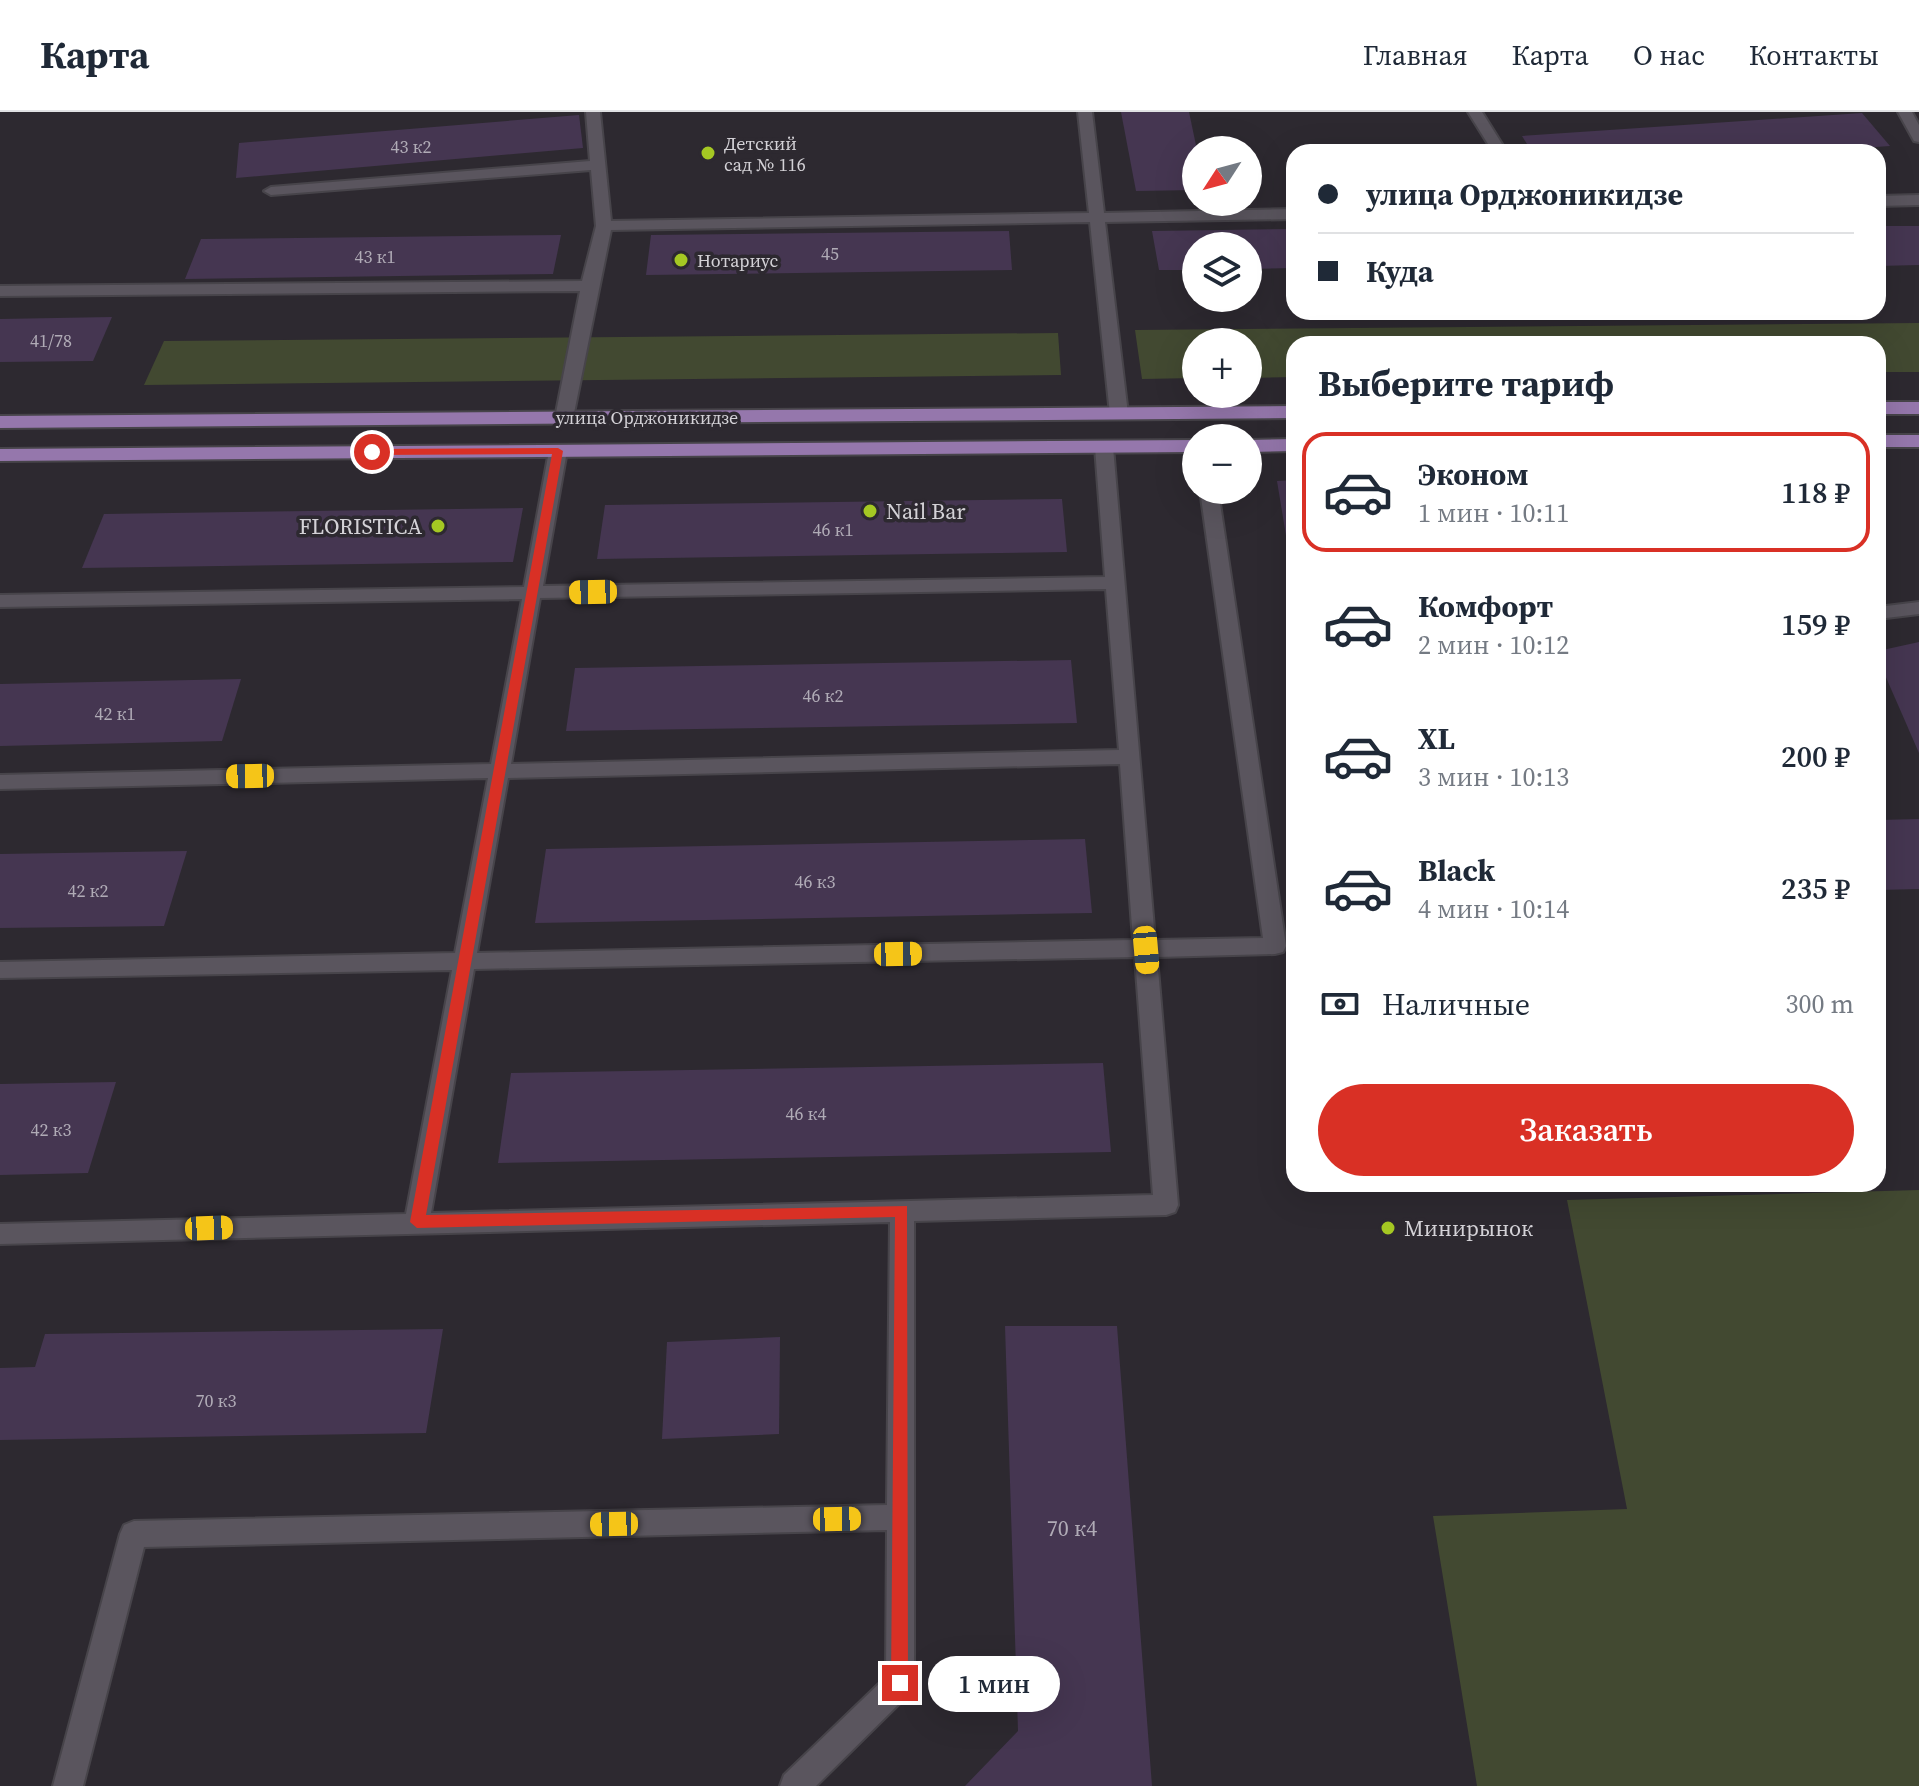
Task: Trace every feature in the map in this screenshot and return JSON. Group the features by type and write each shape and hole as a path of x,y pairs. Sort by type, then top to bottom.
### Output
{"main road":[{"path":"1886,408 1919,408"},
{"name":"улица Орджоникидзе","path":"0,422 1286,412"},
{"path":"1886,441 1919,441"},
{"path":"1262,446 1286,445"},
{"name":"улица Орджоникидзе","path":"0,455 1182,446"}],"lane":[{"path":"564,418 589,286 604,226 593,112"},
{"path":"1085,112 1119,414"},
{"path":"1475,112 1495,144"},
{"path":"1905,112 1919,138"},
{"path":"271,191 600,165"},
{"path":"1886,201 1919,200"},
{"path":"604,226 1286,214"},
{"path":"0,291 589,286"},
{"path":"0,1234 1166,1205 1104,447"},
{"path":"417,1222 558,451"},
{"path":"0,970 1275,946 1211,504"},
{"path":"0,601 1116,583"},
{"path":"1886,612 1919,608"},
{"path":"0,782 1130,757"},
{"path":"795,1786 900,1683 902,1210"},
{"path":"68,1786 134,1534 901,1517"}],"green space":[{"path":"1919,323 1919,372 1886,372 1886,336 1286,336 1286,377 1262,378 1262,329"},
{"path":"1135,330 1182,330 1182,378 1142,379"},
{"path":"1058,333 1061,375 144,385 164,341"},
{"path":"1919,1190 1919,1786 1477,1786 1433,1516 1627,1509 1567,1200"}],"building":[{"path":"1121,112 1189,112 1194,136 1182,136 1182,190 1136,191"},
{"path":"1862,113 1890,146 1527,144 1522,136"},
{"path":"579,115 583,148 236,178 239,143"},
{"path":"1886,226 1919,226 1919,265 1886,266"},
{"path":"1286,229 1286,268 1262,269 1262,232 1182,232 1182,270 1159,270 1152,231"},
{"path":"1009,231 1012,270 646,275 651,235"},
{"path":"561,235 553,274 185,279 201,239"},
{"path":"112,317 93,361 0,362 0,319"},
{"path":"1286,480 1286,536 1277,481"},
{"path":"1062,499 1067,552 597,559 605,505"},
{"path":"523,508 513,562 82,568 104,514"},
{"path":"1919,642 1919,753 1886,677 1886,649"},
{"path":"1071,660 1077,723 566,731 575,668"},
{"path":"241,679 222,741 0,746 0,684"},
{"path":"1919,819 1919,889 1886,890 1886,820"},
{"path":"1085,839 1092,913 535,923 546,849"},
{"path":"187,851 164,926 0,928 0,854"},
{"path":"1103,1063 1111,1152 498,1163 511,1073"},
{"path":"116,1082 88,1173 0,1175 0,1084"},
{"path":"1005,1326 1117,1326 1152,1786 965,1786 1018,1731"},
{"path":"443,1329 426,1433 0,1440 0,1368 35,1367 45,1334"},
{"path":"780,1337 779,1434 662,1439 667,1342"}],"place":[{"name":"Детский сад № 116","path":"708,153"},
{"name":"Нотариус","path":"681,260"},
{"name":"Nail Bar","path":"870,511"},
{"name":"FLORISTICA","path":"438,526"},
{"name":"Минирынок","path":"1388,1228"}],"route":[{"path":"372,452 558,451 417,1222 902,1210 900,1683"}]}
